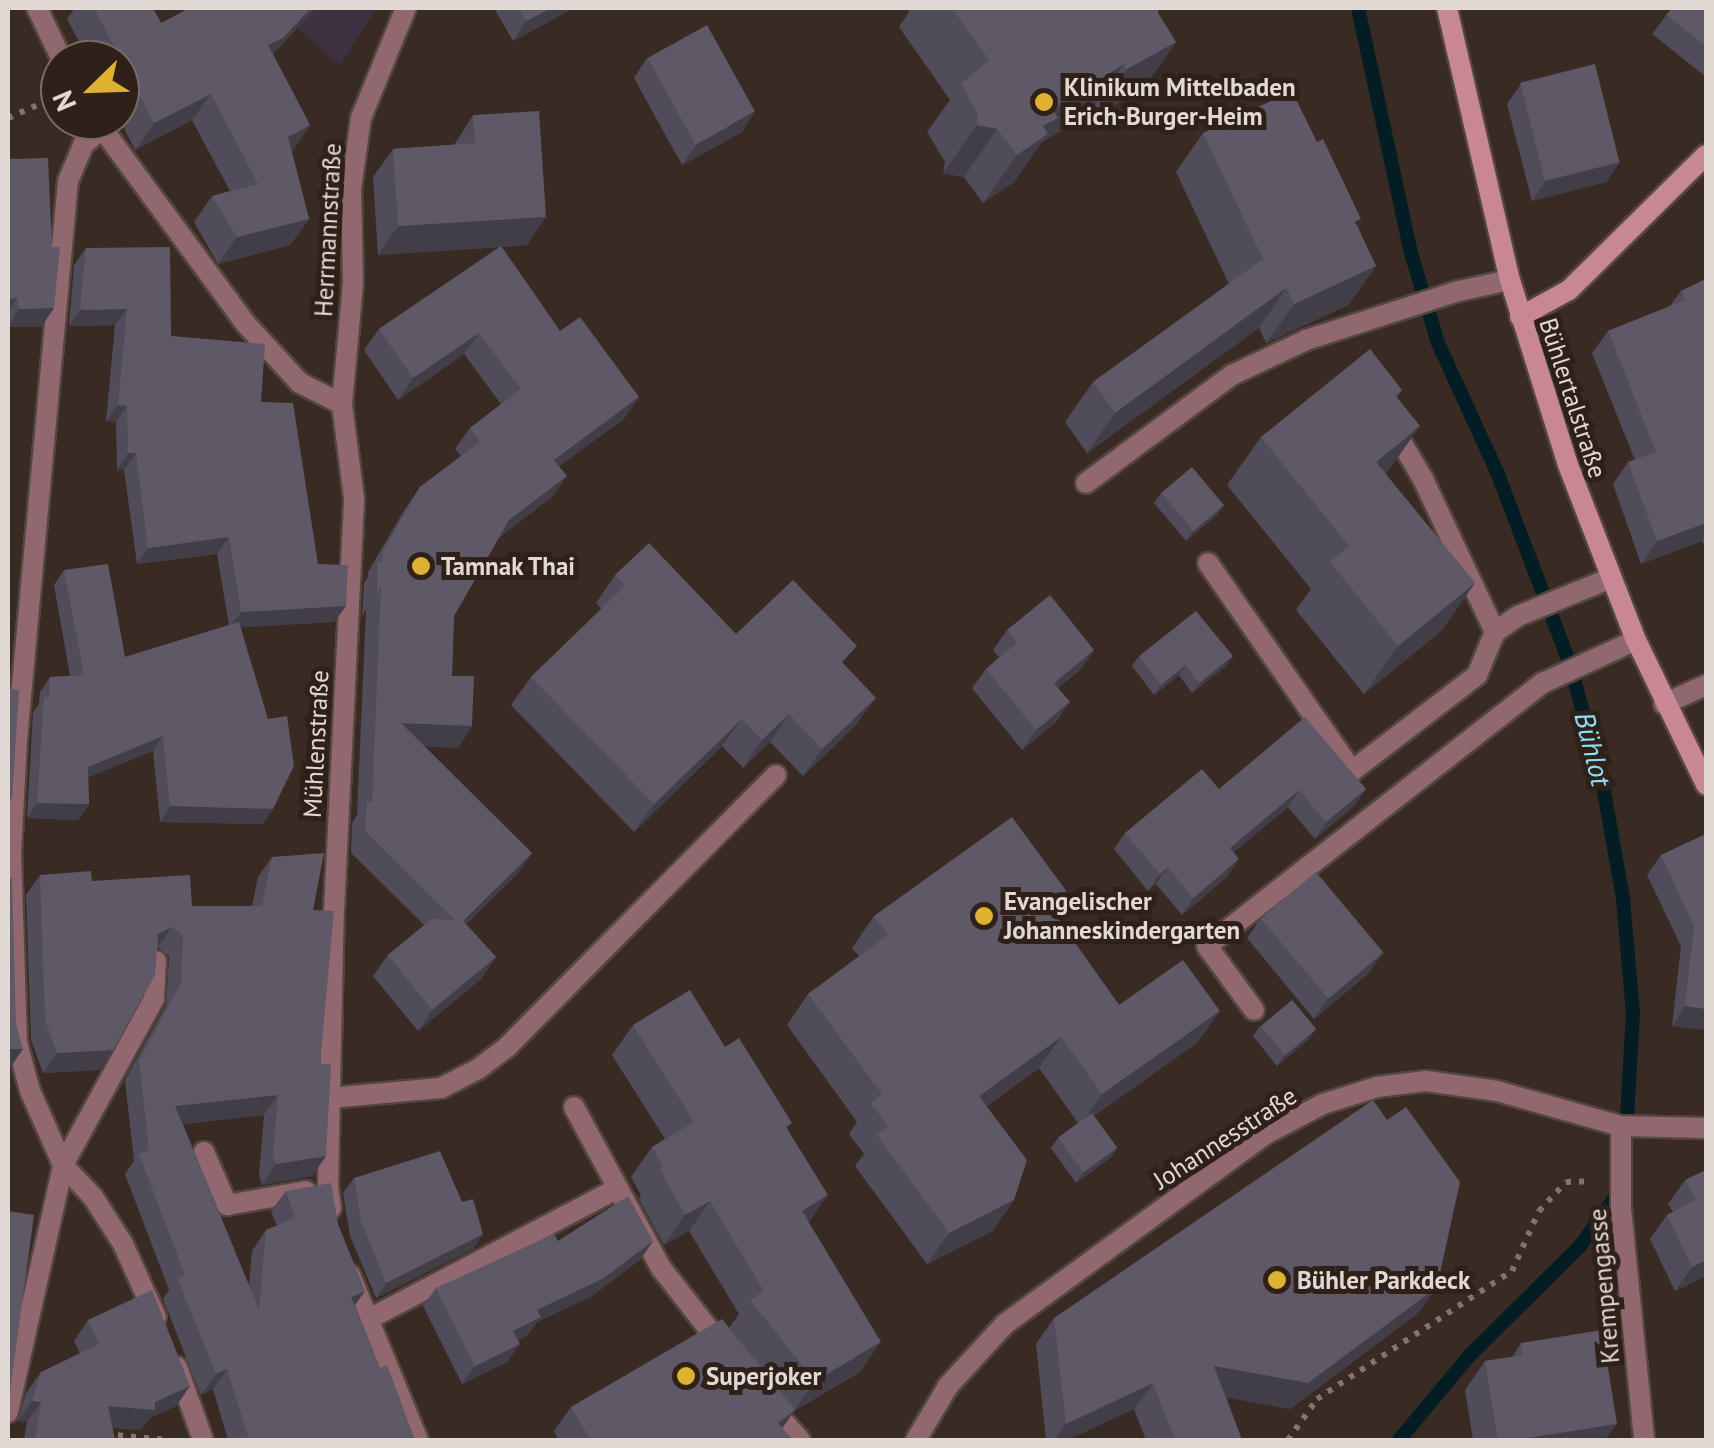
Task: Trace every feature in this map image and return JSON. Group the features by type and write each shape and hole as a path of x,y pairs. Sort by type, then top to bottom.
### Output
{"street":[{"path":"37,8 52,40"},
{"name":"Herrmannstraße","path":"342,404 352,282 351,189 360,118 406,8"},
{"name":"Bühlertalstraße","path":"1448,8 1520,317 1611,578 1664,704 1706,785"},
{"path":"87,140 68,181 16,740 11,854 17,1042 30,1091 64,1165 93,1198 123,1244 166,1340 203,1440"},
{"path":"111,140 245,323 300,382 342,404"},
{"path":"1520,317 1568,290 1706,155"},
{"path":"1086,482 1232,375 1306,340 1459,290 1510,280"},
{"name":"Mühlenstraße","path":"334,1222 328,1188 329,1098 354,498 342,404"},
{"path":"1382,409 1423,478 1495,632"},
{"path":"1208,564 1352,771 1478,675 1495,632 1518,616 1611,578"},
{"path":"1254,1010 1208,946 1544,683 1636,640"},
{"path":"1664,704 1706,685"},
{"path":"329,1098 441,1088 478,1070 508,1046 776,775"},
{"path":"8,1412 64,1165 154,999 156,960"},
{"name":"Johannesstraße","path":"916,1440 948,1386 1005,1324 1266,1134 1323,1104 1376,1087 1426,1081 1497,1091 1622,1126 1697,1129"},
{"path":"574,1107 661,1268 731,1358"},
{"name":"Krempengasse","path":"1622,1126 1621,1208 1644,1440"},
{"path":"204,1152 227,1206 328,1188"},
{"path":"367,1320 617,1189"},
{"path":"343,1256 418,1440"},
{"path":"755,1388 800,1440"}],"path":[{"path":"8,118 40,104"},
{"path":"1288,1440 1317,1399 1512,1271 1539,1210 1566,1182 1620,1179"}],"shaded area":[{"path":"276,8 377,8 340,66"}],"building":[{"path":"94,8 153,8 161,23 190,8 311,8 283,38 268,45 310,125 288,137 309,219 237,237 212,196 258,184 211,94 154,123 140,96 140,40 111,40"},
{"path":"519,8 551,8 526,21"},
{"path":"952,8 1159,8 1158,13 1176,42 1127,69 1124,64 1053,110 1058,118 1043,126 1048,134 1017,155 997,129 977,125 978,114 961,84 989,60"},
{"path":"1672,8 1706,8 1706,46 1666,15"},
{"path":"707,25 755,112 696,145 648,58"},
{"path":"1595,64 1619,162 1545,181 1520,83"},
{"path":"1292,91 1317,142 1323,139 1361,219 1355,222 1376,266 1294,304 1286,288 1115,413 1093,382 1263,259 1203,133"},
{"path":"539,111 546,217 398,226 393,149 475,143 473,115"},
{"path":"48,158 52,247 60,247 54,308 19,309 17,298 8,299 8,159"},
{"path":"501,246 560,331 580,317 639,397 554,460 567,476 509,520 454,616 452,676 474,676 472,726 401,723 532,853 463,921 496,957 432,1010 388,955 432,919 455,920 365,831 367,801 372,802 381,586 377,595 378,562 382,562 383,551 420,487 480,442 470,428 521,389 479,333 413,378 379,329"},
{"path":"170,247 171,336 265,344 261,402 293,403 318,564 348,565 346,606 241,612 229,537 148,548 136,453 128,453 127,406 118,405 127,309 80,310 86,248"},
{"path":"1706,279 1706,523 1657,541 1628,462 1656,452 1608,331 1685,300 1681,291"},
{"path":"1370,349 1402,390 1395,395 1420,426 1376,462 1475,583 1398,646 1330,562 1349,546 1261,437"},
{"path":"1192,467 1224,505 1193,531 1161,493"},
{"path":"649,543 736,634 793,580 857,646 842,662 876,698 822,749 789,714 762,740 742,719 654,804 531,677 625,586 615,575"},
{"path":"108,564 125,657 239,622 268,719 287,716 294,766 273,809 170,806 163,736 88,767 89,804 37,803 44,697 49,698 50,677 84,675 64,570"},
{"path":"1050,595 1094,650 1054,683 1070,702 1036,730 986,669 1017,643 1007,630"},
{"path":"1196,611 1233,656 1199,683 1186,665 1161,685 1139,656"},
{"path":"8,689 19,690 12,799 8,799"},
{"path":"1305,717 1366,789 1326,822 1299,790 1230,848 1239,859 1193,898 1168,867 1160,874 1125,833 1202,769 1219,789"},
{"path":"1012,817 1067,892 1048,905 1119,1005 1183,960 1220,1011 1102,1094 1061,1037 979,1096 1027,1160 1014,1200 949,1233 877,1135 888,1126 871,1103 882,1094 808,994 888,935 874,916"},
{"path":"1706,834 1706,1009 1685,1006 1694,926 1661,855"},
{"path":"324,853 313,910 334,911 320,1064 331,1064 326,1156 276,1164 273,1155 278,1095 175,1106 259,1310 266,1230 295,1218 286,1191 331,1183 338,1224 365,1291 351,1297 380,1368 387,1365 415,1440 249,1440 227,1369 216,1374 177,1278 185,1275 139,1154 149,1150 139,1060 181,984 183,935 172,927 158,934 155,975 113,1050 57,1053 45,1020 40,875 91,871 92,881 190,875 192,906 262,906 272,857"},
{"path":"1316,872 1383,952 1328,999 1261,918"},
{"path":"8,878 12,878 16,1024 23,1049 8,1049"},
{"path":"690,990 725,1047 739,1038 792,1123 786,1127 828,1195 802,1211 881,1342 815,1381 750,1300 764,1291 710,1201 685,1215 652,1147 694,1122 633,1025"},
{"path":"1292,1000 1316,1029 1285,1055 1261,1026"},
{"name":"Bühler Parkdeck","path":"1373,1100 1387,1120 1406,1107 1460,1182 1437,1287 1308,1383 1214,1366 1242,1440 1175,1440 1153,1383 1066,1424 1054,1318"},
{"path":"1092,1113 1117,1148 1083,1172 1058,1138"},
{"path":"440,1151 462,1202 473,1199 483,1234 386,1283 361,1221 354,1178"},
{"path":"1706,1170 1706,1260 1692,1267 1667,1215 1696,1200 1685,1180"},
{"path":"628,1196 653,1241 604,1278 537,1310 541,1317 513,1331 520,1344 475,1366 436,1288 554,1234 558,1241"},
{"path":"8,1211 34,1215 9,1399 8,1399"},
{"path":"152,1290 190,1386 155,1402 155,1410 108,1406 115,1440 35,1440 41,1402 32,1401 41,1372 99,1344 88,1320"},
{"path":"722,1319 795,1410 778,1423 793,1440 591,1440 571,1407"},
{"path":"1602,1330 1617,1424 1498,1440 1485,1361 1523,1355 1521,1343"}],"waterway":[{"name":"Bühlot","path":"1358,8 1411,253 1438,343 1497,472 1570,664 1604,791 1623,899 1633,1013 1626,1134"},
{"name":"Bühlot","path":"1399,1440 1471,1354 1580,1246 1621,1189"}],"place":[{"name":"Klinikum Mittelbaden Erich-Burger-Heim","path":"1044,102"},
{"name":"Tamnak Thai","path":"421,566"},
{"name":"Evangelischer Johanneskindergarten","path":"984,916"},
{"name":"Bühler Parkdeck","path":"1277,1280"},
{"name":"Superjoker","path":"686,1376"}]}
